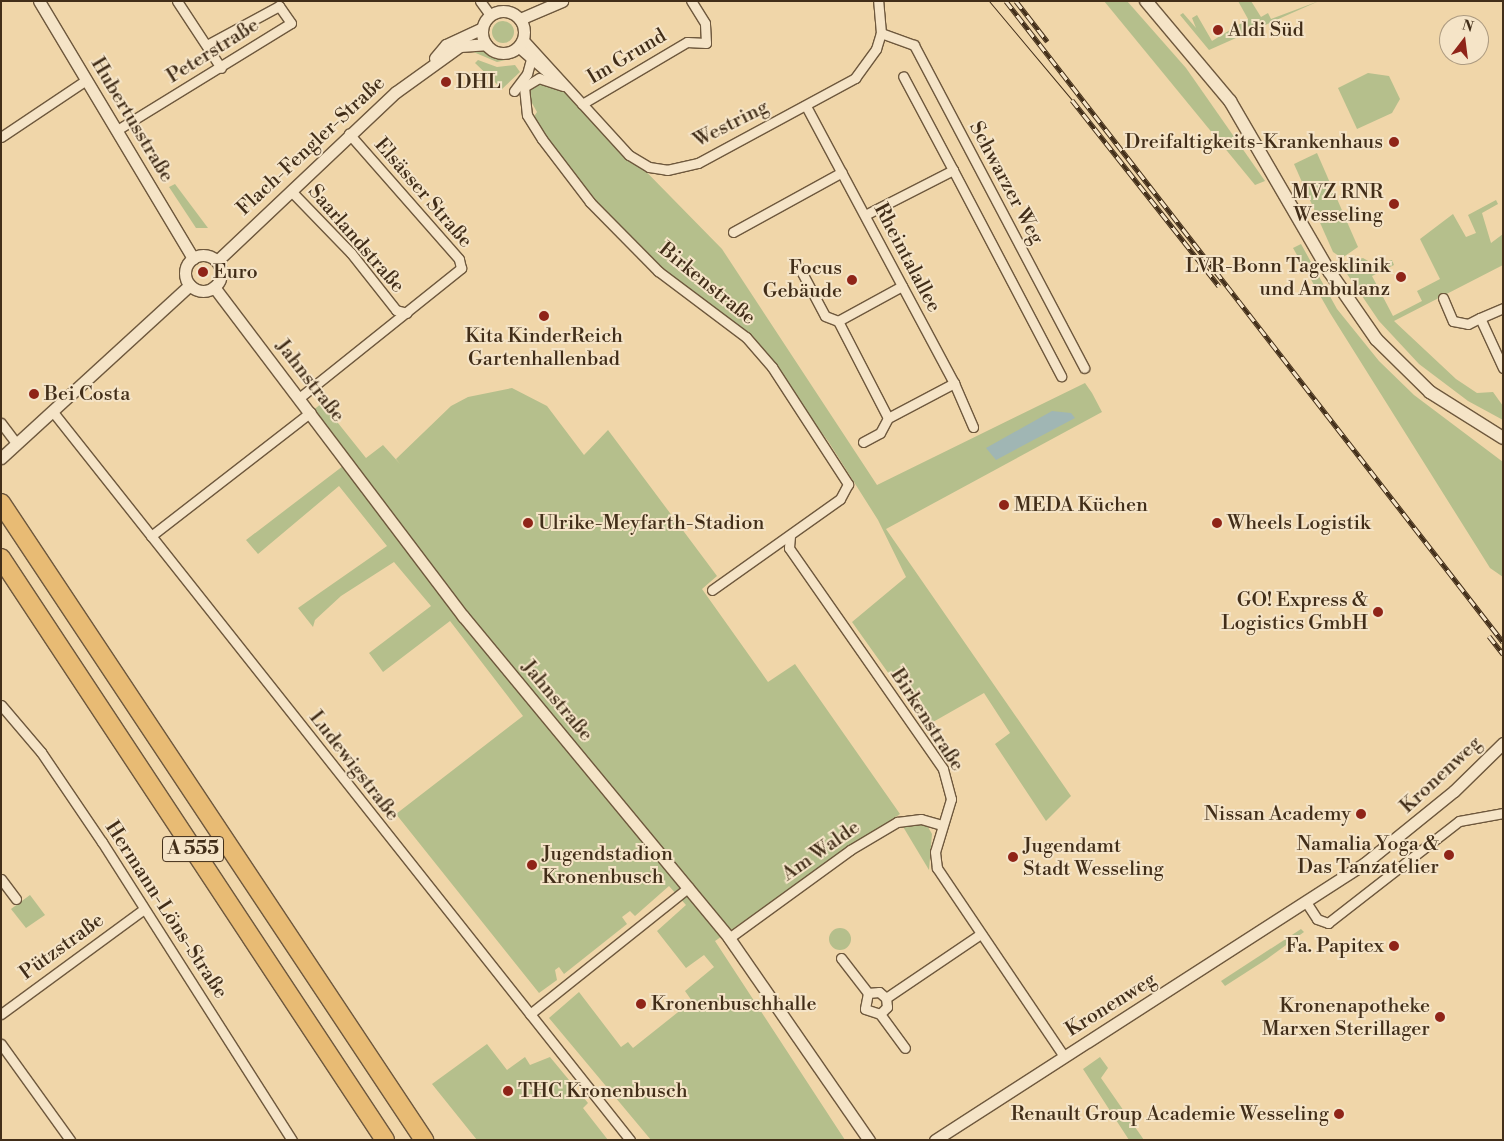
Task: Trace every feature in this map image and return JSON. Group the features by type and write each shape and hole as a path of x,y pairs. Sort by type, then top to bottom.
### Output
{"highway":[{"name":"A 555","path":"1,503 424,1140"},
{"name":"A 555","path":"1,558 385,1140"}],"main road":[{"path":"1146,1 1235,108 1328,271 1376,339 1430,392 1503,438"}],"street":[{"name":"Hubertusstraße","path":"39,1 193,258"},
{"path":"177,1 220,68"},
{"path":"480,1 490,15"},
{"path":"520,19 562,1"},
{"name":"Im Grund","path":"582,104 670,50 687,42 706,43 705,23 691,1"},
{"name":"Westring","path":"520,43 530,59 582,104 629,155 649,168 667,170 698,162 806,106 855,78 876,49 881,33 878,1"},
{"name":"Peterstraße","path":"117,130 291,23 279,6 207,46"},
{"path":"507,11 520,19 520,43 500,53 486,44 481,29 490,15 507,11"},
{"name":"Flach-Fengler-Straße","path":"433,62 446,45 481,29"},
{"name":"Schwarzer Weg","path":"881,33 914,45 1084,368"},
{"name":"Westring","path":"520,43 542,55 563,86"},
{"name":"Flach-Fengler-Straße","path":"217,261 349,134 433,62 460,46 486,44"},
{"path":"514,91 527,74 530,59"},
{"path":"903,76 1061,376"},
{"name":"Birkenstraße","path":"563,86 532,79 524,87 524,107 590,202 658,271 731,322 766,359 837,462 848,484 845,494 790,536 712,590"},
{"path":"1,136 86,80"},
{"name":"Rheintalallee","path":"806,106 954,383 973,427"},
{"name":"Elsässer Straße","path":"349,134 461,262 458,272 407,313"},
{"path":"865,215 953,170"},
{"path":"733,232 842,172"},
{"name":"Saarlandstraße","path":"291,191 396,310 407,313"},
{"path":"206,255 217,261 221,278 214,287 202,291 190,285 186,268 193,258 206,255"},
{"path":"799,267 825,316 838,321 888,418"},
{"path":"4,456 190,285"},
{"path":"838,321 902,286"},
{"name":"Jahnstraße","path":"214,287 475,630 689,887 729,938 869,1140"},
{"path":"1443,298 1453,321 1468,324 1503,308"},
{"name":"Saarlandstraße","path":"299,398 407,313"},
{"path":"1480,318 1503,368"},
{"path":"863,442 880,433 888,418 954,383"},
{"name":"Ludewigstraße","path":"53,412 630,1140"},
{"path":"150,536 311,412"},
{"path":"1,423 21,441"},
{"name":"Birkenstraße","path":"790,536 788,548 943,769 951,799 935,852 936,868 979,935 1064,1056"},
{"name":"Hermann-Löns-Straße","path":"1,705 41,752 292,1140"},
{"name":"Kronenweg","path":"935,1140 1306,902 1405,834 1503,743"},
{"name":"Kronenweg","path":"1306,902 1317,919 1328,923 1459,821 1503,813"},
{"name":"Am Walde","path":"729,938 850,850 897,822 921,819 942,825"},
{"path":"1,878 16,899"},
{"path":"530,1014 689,887"},
{"name":"Pützstraße","path":"1,1014 144,909"},
{"path":"886,998 979,935"},
{"path":"842,958 868,993 865,1009 880,1014 905,1048"},
{"path":"868,993 879,992 886,998 886,1007 880,1014"},
{"path":"1,1044 70,1140"}],"green space":[{"path":"1104,1 1127,1 1186,68 1265,181 1255,185"},
{"path":"1238,1 1251,1 1261,17 1268,13 1271,19 1319,1 1209,50 1180,15 1183,13 1196,28 1192,18 1197,15 1212,41 1248,19"},
{"path":"503,21 513,28 514,32 507,42 503,43 493,36 492,32 499,22"},
{"path":"482,47 500,55 518,57 497,62 464,48"},
{"path":"478,60 497,67 515,65 520,72 502,89 475,63"},
{"path":"1368,73 1389,76 1400,99 1392,113 1357,129 1338,88"},
{"path":"539,83 568,92 722,249 877,485 1085,383 1092,393 1102,412 886,529 1071,796 1046,821 995,744 1010,733 984,693 926,726 852,622 906,577 878,520 828,441 747,336 662,274 590,202 531,121 537,112 528,96 532,86"},
{"path":"1317,153 1358,247 1342,258 1333,252 1294,164"},
{"path":"175,184 208,228 196,228 169,187"},
{"path":"1496,200 1498,204 1482,213 1491,243 1503,234 1503,265 1394,321 1456,379 1477,393 1493,392 1503,406 1503,420 1468,401 1419,364 1379,321 1345,271 1351,261 1363,258 1375,265 1392,260 1394,265 1372,276 1393,316 1422,301 1417,291 1440,279 1420,239 1453,214 1466,237 1476,233 1468,215"},
{"path":"1301,244 1337,309 1379,361 1414,395 1503,462 1503,577 1490,568 1330,313 1293,248"},
{"path":"512,388 547,406 584,455 608,430 717,576 702,589 768,682 795,664 900,814 715,941 845,1140 651,1140 549,1018 579,992 621,1047 628,1042 633,1048 692,1001 685,991 714,967 704,955 686,968 657,931 686,905 669,886 635,916 630,911 622,917 627,924 564,974 559,967 555,970 557,980 539,993 396,814 523,716 450,621 383,672 369,653 431,606 394,562 341,596 315,620 313,627 298,608 387,546 339,486 258,554 246,540 343,466 311,412 322,403 366,458 383,445 400,464 396,459 451,406 468,397"},
{"path":"917,823 928,827 932,834 929,870 902,825"},
{"path":"30,895 45,915 26,928 11,909"},
{"path":"840,928 848,931 851,939 848,947 840,950 832,947 829,939 832,931"},
{"path":"1301,929 1304,932 1267,959 1225,986 1221,981"},
{"name":"THC Kronenbusch","path":"487,1044 507,1070 525,1057 530,1065 550,1057 588,1103 583,1108 608,1140 477,1140 432,1084"},
{"path":"1100,1057 1108,1068 1101,1078 1144,1140 1129,1140 1083,1069"}],"water":[{"path":"1052,411 1071,413 1075,418 996,460 986,448"}],"tram line":[{"path":"989,1 1072,100"}],"railway":[{"path":"1006,1 1503,642"},
{"path":"1016,1 1047,41"},
{"path":"1072,100 1219,286"},
{"path":"1489,636 1503,654"}],"place":[{"name":"Aldi Süd","path":"1218,30"},
{"name":"DHL","path":"446,82"},
{"name":"Dreifaltigkeits-Krankenhaus","path":"1394,142"},
{"name":"MVZ RNR Wesseling","path":"1394,204"},
{"name":"Euro","path":"203,272"},
{"name":"LVR-Bonn Tagesklinik und Ambulanz","path":"1401,277"},
{"name":"Focus Gebäude","path":"852,280"},
{"name":"Kita KinderReich Gartenhallenbad","path":"544,316"},
{"name":"Bei Costa","path":"34,394"},
{"name":"MEDA Küchen","path":"1004,505"},
{"name":"Ulrike-Meyfarth-Stadion","path":"528,523"},
{"name":"Wheels Logistik","path":"1217,523"},
{"name":"GO! Express & Logistics GmbH","path":"1378,612"},
{"name":"Nissan Academy","path":"1361,814"},
{"name":"Namalia Yoga & Das Tanzatelier","path":"1449,855"},
{"name":"Jugendamt Stadt Wesseling","path":"1013,857"},
{"name":"Jugendstadion Kronenbusch","path":"532,865"},
{"name":"Fa. Papitex","path":"1394,946"},
{"name":"Kronenbuschhalle","path":"641,1004"},
{"name":"Kronenapotheke Marxen Sterillager","path":"1440,1017"},
{"name":"THC Kronenbusch","path":"508,1091"},
{"name":"Renault Group Academie Wesseling","path":"1339,1114"}]}
